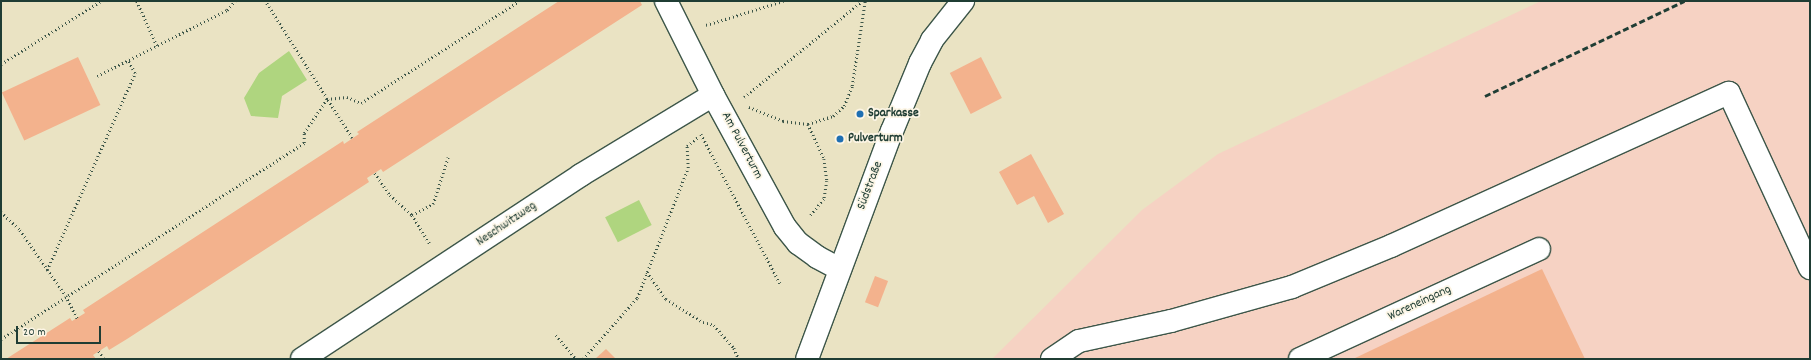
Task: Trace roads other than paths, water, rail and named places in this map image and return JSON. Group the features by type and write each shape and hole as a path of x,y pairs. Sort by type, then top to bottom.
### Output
{"street":[{"name":"Am Pulverturm","path":"666,1 713,94 731,108 785,226 798,244 840,269"},
{"name":"Südstraße","path":"807,359 840,269 920,63 932,40 963,1"},
{"path":"1052,359 1079,341 1171,320 1292,287 1391,246 1729,93 1810,268"},
{"name":"Neschwitzweg","path":"302,359 581,176 713,94"},
{"name":"Wareneingang","path":"1300,359 1539,249"}],"railway":[{"path":"1485,96 1684,1"}],"place":[{"name":"Sparkasse","path":"860,114"},
{"name":"Pulverturm","path":"840,139"}]}
